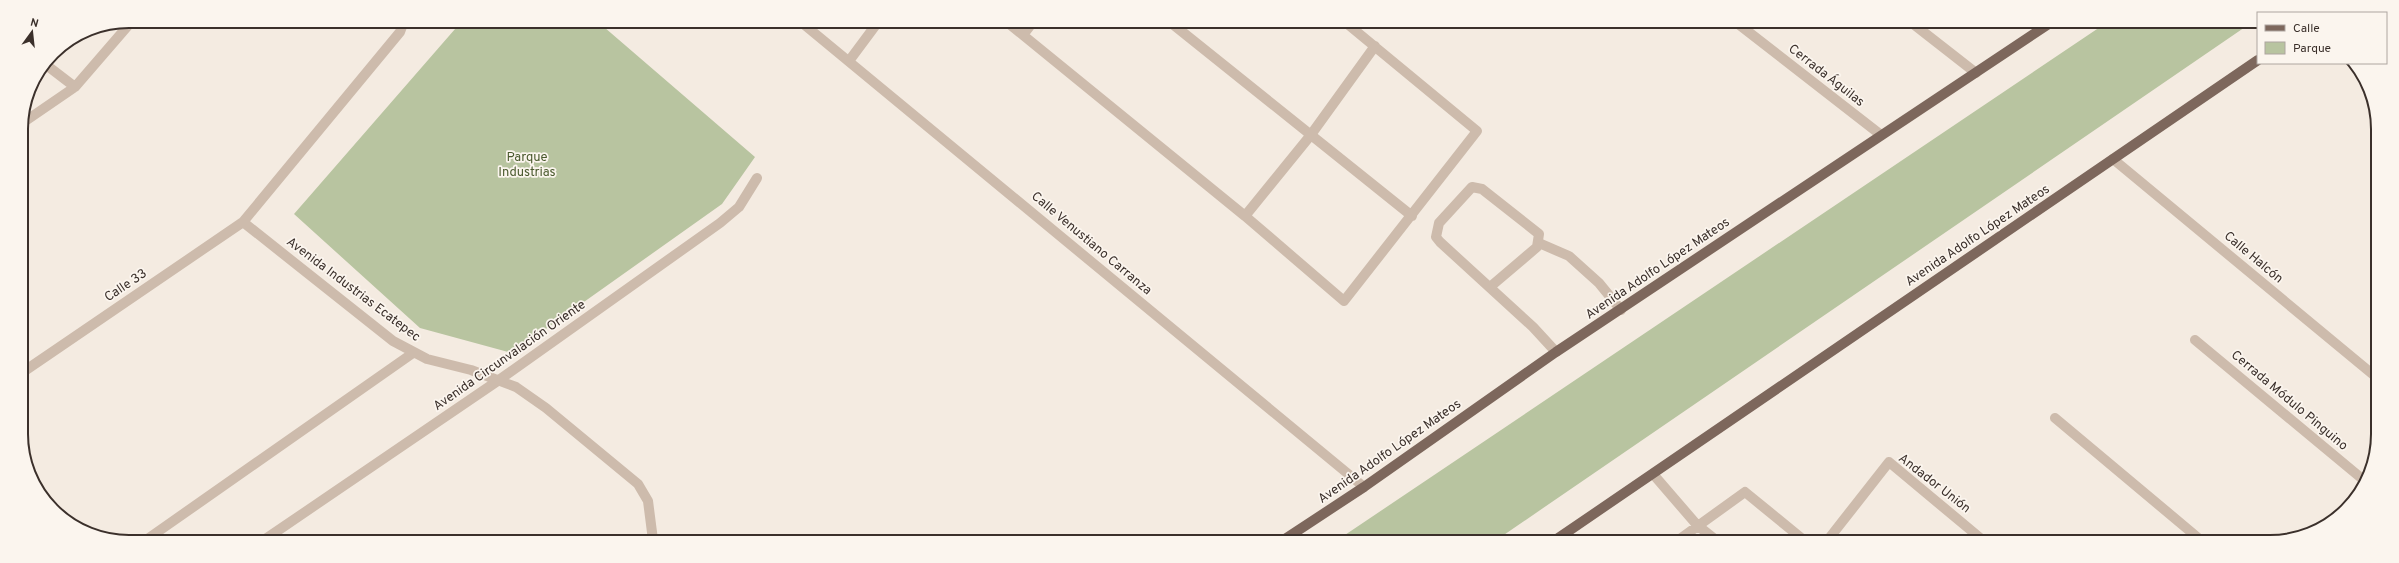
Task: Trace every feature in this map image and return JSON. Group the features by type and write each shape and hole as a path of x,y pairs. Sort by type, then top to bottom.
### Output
{"main road":[{"name":"Avenida Adolfo López Mateos","path":"1291,535 1364,487 1556,352 2043,28"},
{"name":"Avenida Adolfo López Mateos","path":"1563,535 2257,61"}],"street":[{"path":"29,119 75,87 126,28"},
{"path":"243,222 400,32 401,28"},
{"name":"Calle Venustiano Carranza","path":"808,28 1364,487"},
{"path":"849,61 874,28"},
{"path":"1014,28 1245,216 1344,301 1477,131 1352,28"},
{"path":"1023,35 1028,28"},
{"path":"1177,28 1310,136 1412,216"},
{"name":"Cerrada Águilas","path":"1745,28 1881,135"},
{"path":"1918,28 1976,73"},
{"path":"1245,216 1310,136 1375,46"},
{"path":"50,67 75,87"},
{"name":"Calle Halcón","path":"2113,159 2371,373"},
{"name":"Avenida Circunvalación Oriente","path":"271,535 499,380 720,223 738,207 757,178"},
{"path":"1490,287 1539,242 1539,234 1536,230 1476,186 1469,188 1439,223 1436,237 1490,287 1556,352"},
{"name":"Avenida Industrias Ecatepec","path":"243,222 393,341 413,353 427,359 471,370 499,380 532,397 638,484 648,500 652,535"},
{"name":"Calle 33","path":"28,369 243,222"},
{"path":"1539,242 1569,256 1599,283 1620,310"},
{"name":"Cerrada Módulo Pinguino","path":"2195,340 2360,477"},
{"path":"153,535 413,353"},
{"path":"2055,418 2195,535"},
{"name":"Andador Unión","path":"1832,535 1888,462 1977,535"},
{"path":"1653,474 1697,525 1710,535"},
{"path":"1684,535 1745,492 1798,535"}],"green space":[{"name":"Parque Industrias","path":"456,28 605,28 755,157 722,204 512,353 420,328 294,214"},
{"path":"2099,28 2244,28 1504,535 1345,535"}]}
